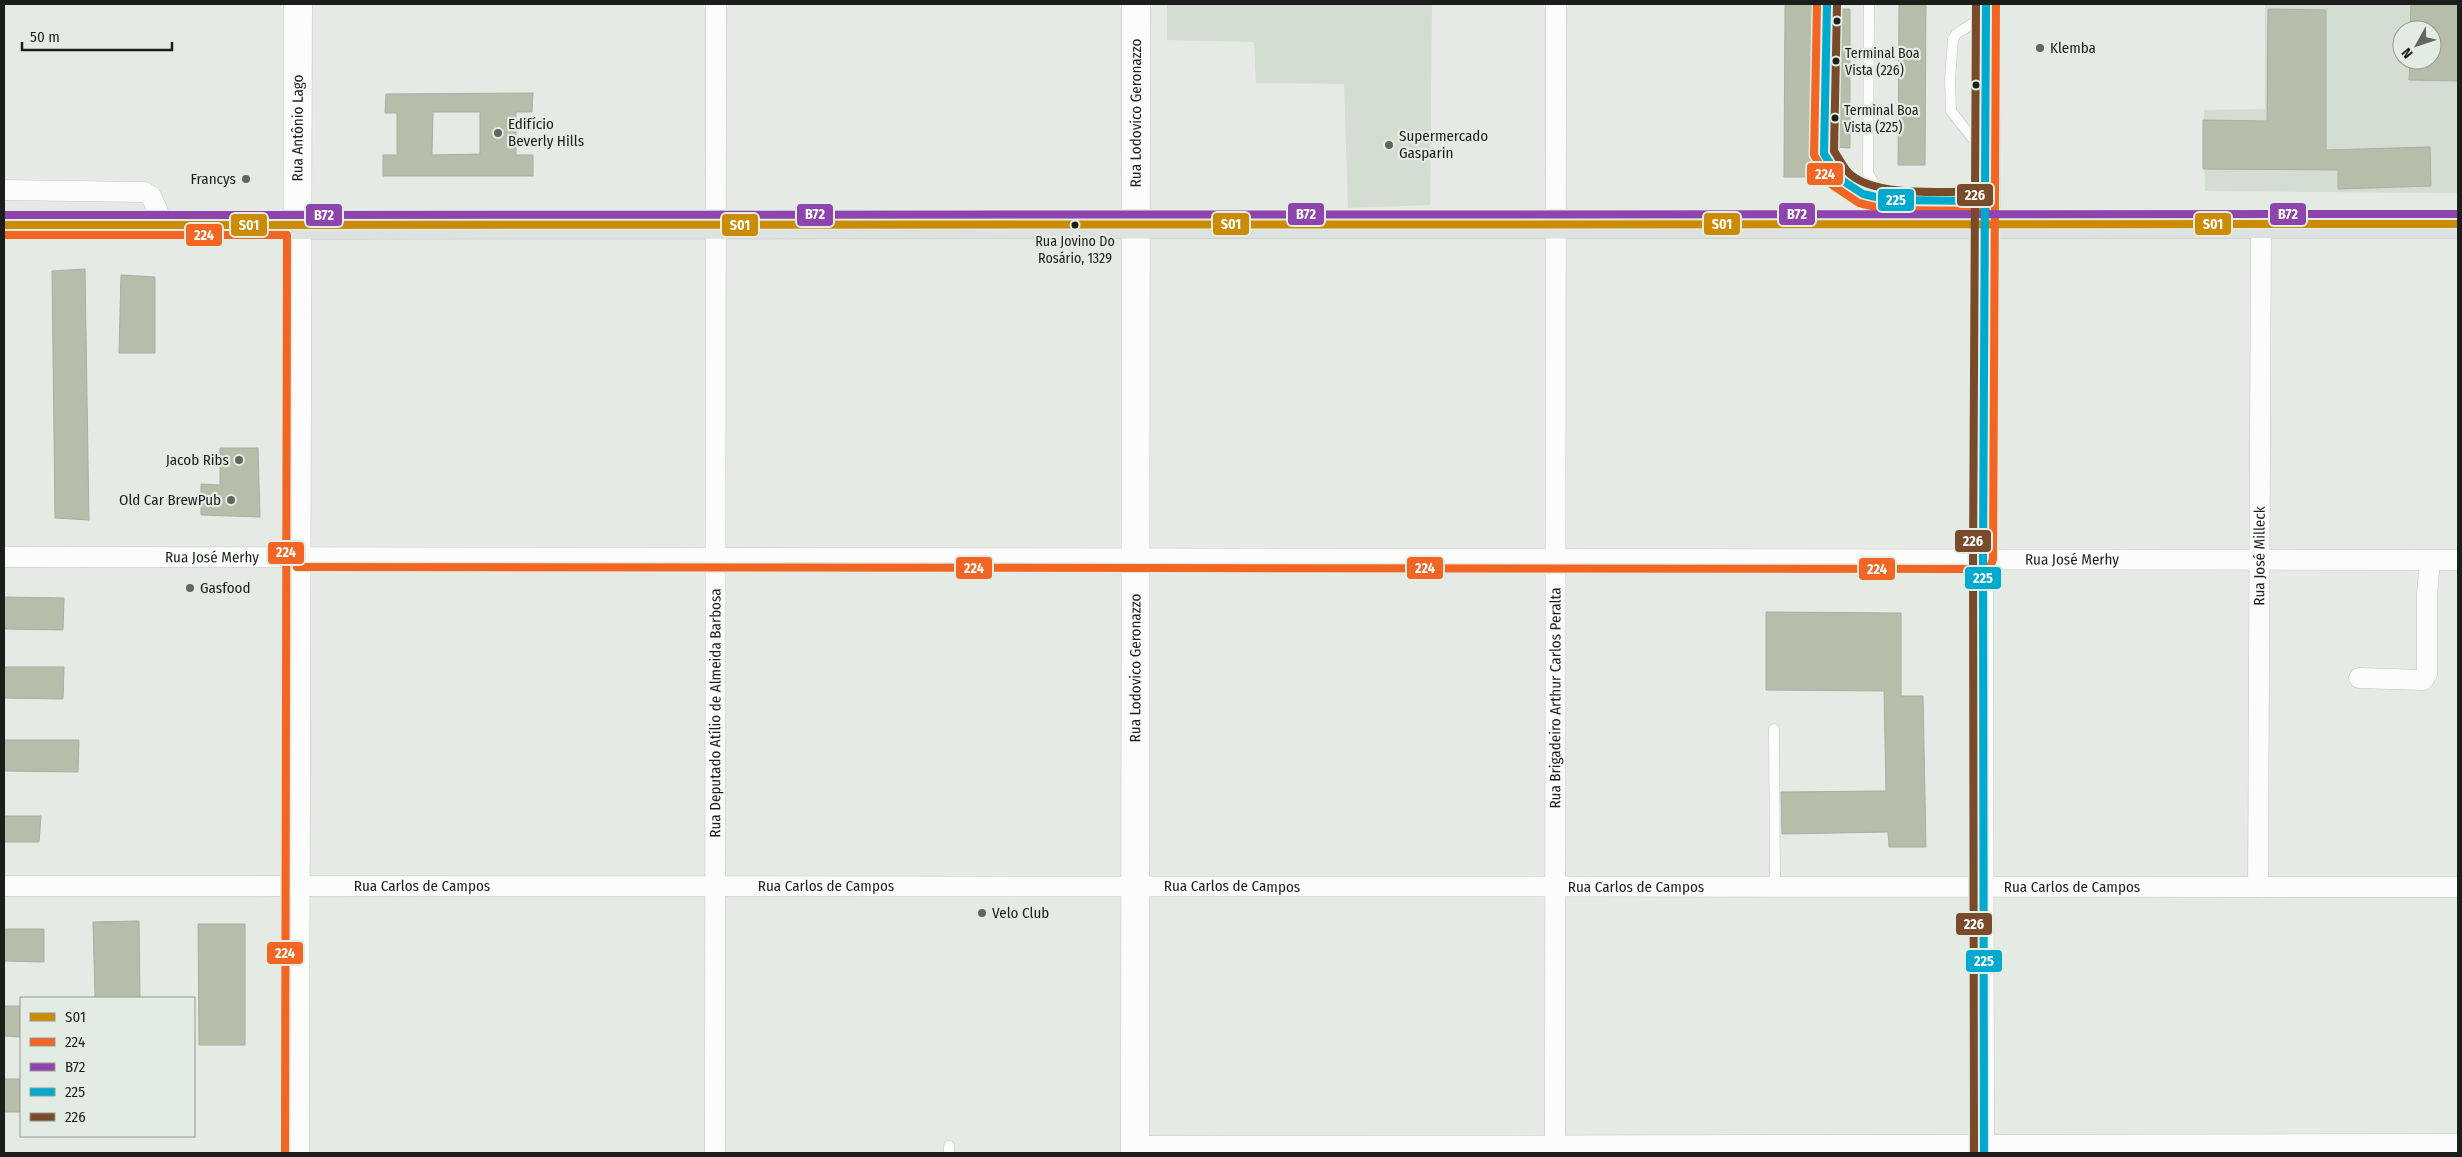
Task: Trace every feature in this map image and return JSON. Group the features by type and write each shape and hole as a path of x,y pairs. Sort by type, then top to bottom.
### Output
{"main road":[{"path":"4,225 1556,225 1986,213 2261,224 2458,224"}],"street":[{"name":"Rua Antônio Lago","path":"295,1153 298,4"},
{"name":"Rua Deputado Atílio de Almeida Barbosa","path":"715,1153 716,4"},
{"name":"Rua Lodovico Geronazzo","path":"1135,1149 1136,4"},
{"name":"Rua Brigadeiro Arthur Carlos Peralta","path":"1555,1149 1556,4"},
{"path":"1984,1149 1985,887 1982,559 1986,10"},
{"path":"4,190 144,192 151,196 164,225"},
{"name":"Rua José Milleck","path":"2258,887 2261,224"},
{"name":"Rua José Merhy","path":"4,557 2260,558 2458,560"},
{"path":"2359,678 2423,680 2427,674 2427,594 2430,561"},
{"name":"Rua Carlos de Campos","path":"4,886 2458,887"},
{"path":"1135,1149 1984,1149 2458,1144"}],"lane":[{"path":"1827,4 1824,154 1840,179 1864,194 1890,200 1986,213"},
{"path":"1869,4 1868,173 1877,189 1890,200"},
{"path":"1986,10 1956,34 1953,39 1950,79 1952,111 1986,156"},
{"path":"1774,728 1774,887"}],"shaded area":[{"name":"Supermercado Gasparin","path":"1167,4 1432,4 1430,205 1348,208 1344,84 1256,83 1254,42 1167,40"},
{"path":"2265,4 2458,4 2458,193 2205,191 2204,110 2265,109"}],"building":[{"path":"1785,4 1812,4 1812,9 1820,9 1817,147 1811,147 1811,177 1784,177"},
{"path":"1899,4 1926,4 1925,165 1898,165"},
{"path":"2411,4 2458,4 2458,81 2409,80 2410,70 2442,70 2442,20 2410,20"},
{"path":"1834,9 1850,9 1850,148 1831,147"},
{"path":"2268,9 2326,10 2326,150 2430,147 2431,186 2338,189 2338,170 2203,169 2203,120 2267,121"},
{"path":"533,93 532,112 516,112 516,155 533,155 533,176 383,176 383,155 397,155 397,113 385,113 386,94","holes":["433,112 480,112 480,154 432,155"]},
{"path":"85,269 89,520 55,518 52,271"},
{"path":"121,275 155,277 155,353 119,353"},
{"path":"220,448 258,448 260,517 201,515 201,484 220,485"},
{"path":"4,597 64,598 63,630 4,629"},
{"path":"1766,612 1901,613 1901,696 1923,696 1926,847 1889,847 1888,832 1782,834 1781,792 1886,791 1884,691 1766,690"},
{"path":"4,667 64,667 63,699 4,698"},
{"path":"4,740 79,740 78,772 4,771"},
{"path":"4,816 41,816 39,842 4,842"},
{"path":"139,921 140,997 95,997 93,922"},
{"path":"198,924 245,924 245,1045 199,1045"},
{"path":"4,929 44,929 44,962 4,961"},
{"path":"4,1006 20,1006 20,1037 4,1036"},
{"path":"4,1079 20,1079 20,1112 4,1112"}],"transit line":[{"name":"224","path":"1817,4 1814,155 1832,185 1859,203 1888,210 1986,211"},
{"name":"225","path":"1827,4 1824,154 1840,179 1863,194 1889,200 1986,201"},
{"name":"226","path":"1837,4 1834,151 1847,171 1858,180 1892,190 1912,192 1986,191"},
{"name":"226","path":"1974,1153 1973,559 1976,4"},
{"name":"225","path":"1984,1153 1983,559 1986,4"},
{"name":"224","path":"297,567 1986,569 1991,565 1993,559 1996,4"},
{"name":"B72","path":"4,215 2458,214"},
{"name":"S01","path":"4,225 2458,224"},
{"name":"224","path":"4,235 287,235 285,1153"}],"place":[{"name":"Klemba","path":"2040,48"},
{"name":"Terminal Boa Vista (226)","path":"1836,61"},
{"name":"Terminal Boa Vista (225)","path":"1835,118"},
{"name":"Edifício Beverly Hills","path":"498,133"},
{"name":"Supermercado Gasparin","path":"1389,145"},
{"name":"Francys","path":"246,179"},
{"name":"Rua Jovino Do Rosário, 1329","path":"1075,225"},
{"name":"Jacob Ribs","path":"239,460"},
{"name":"Old Car BrewPub","path":"231,500"},
{"name":"Gasfood","path":"190,588"},
{"name":"Velo Club","path":"982,913"}]}
